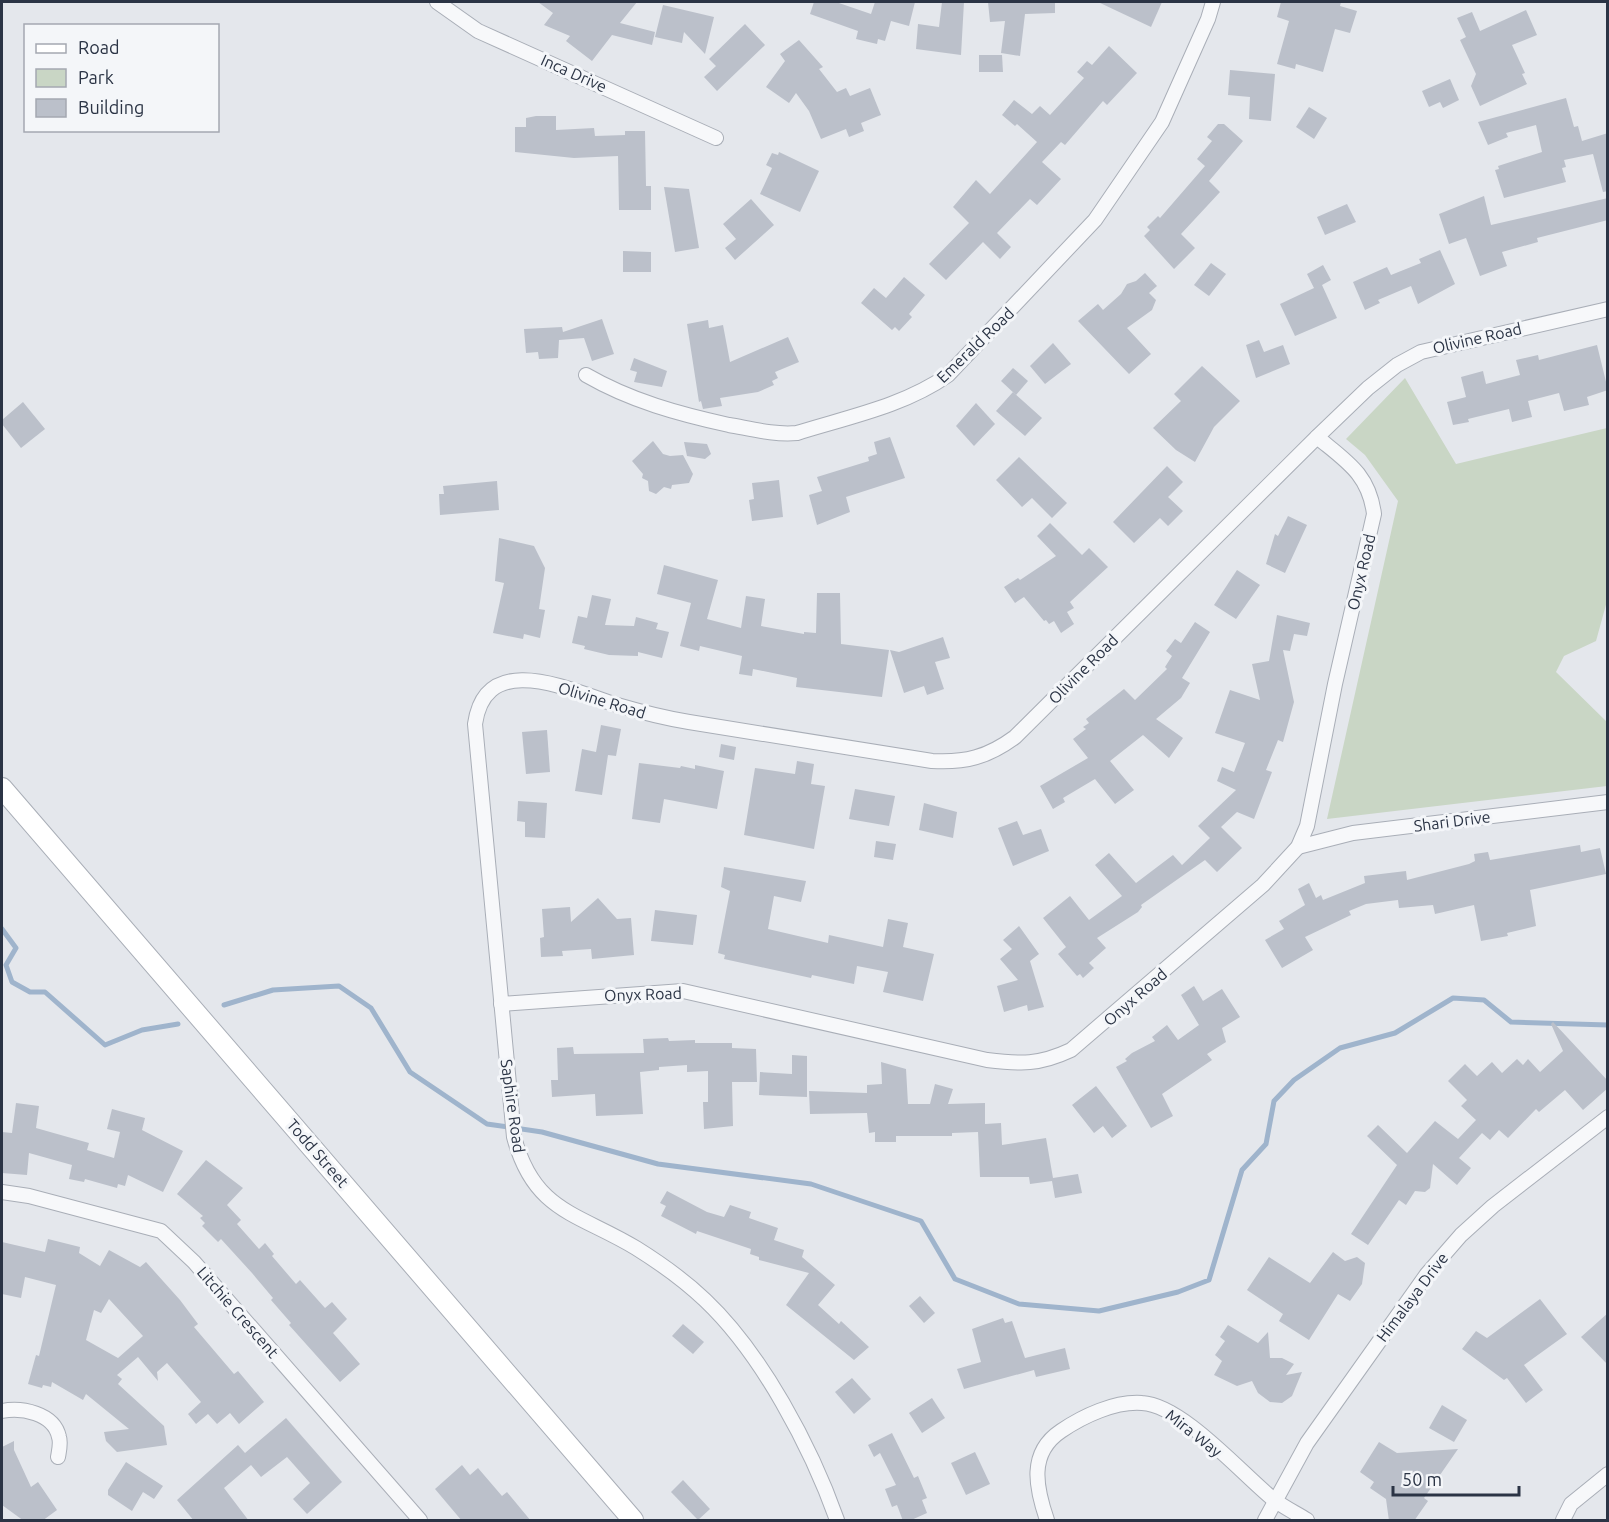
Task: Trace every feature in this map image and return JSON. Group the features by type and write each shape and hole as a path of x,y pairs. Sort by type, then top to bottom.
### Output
{"street":[{"name":"Inca Drive","path":"437,2 478,31 717,138"},
{"name":"Emerald Road","path":"586,375 616,392 640,401 693,417 780,435 798,433 914,396 932,386 948,375 1095,220 1162,123 1208,19 1212,2"},
{"name":"Olivine Road","path":"481,704 486,695 504,683 524,679 556,685 658,717 932,761 958,762 980,758 1015,737 1317,437 1368,388 1397,365 1421,352 1608,309"},
{"name":"Onyx Road","path":"501,1004 682,991 987,1060 1025,1065 1041,1062 1071,1050 1263,885 1298,847 1307,826 1335,684 1374,514 1372,496 1365,479 1317,437"},
{"name":"Saphire Road","path":"481,704 475,724 514,1137 522,1165 535,1186 582,1221 635,1247 678,1277 724,1319 762,1372 808,1449 837,1521"},
{"name":"Todd Street","path":"2,788 633,1521"},
{"name":"Shari Drive","path":"1298,847 1353,833 1608,802"},
{"name":"Himalaya Drive","path":"1265,1521 1274,1500 1307,1443 1427,1274 1461,1235 1493,1206 1608,1117"},
{"name":"Litchie Crescent","path":"2,1192 141,1223 161,1231 194,1262 420,1521"},
{"name":"Mira Way","path":"1047,1521 1035,1479 1037,1461 1047,1444 1059,1432 1078,1421 1119,1405 1143,1403 1165,1408 1211,1444 1274,1500 1307,1521"},
{"path":"2,1411 25,1410 44,1416 59,1437 58,1457"},
{"path":"1563,1521 1571,1504 1608,1474"}],"green space":[{"path":"1405,378 1456,464 1607,428 1607,601 1596,641 1564,656 1556,672 1607,722 1607,786 1327,819 1398,501 1365,455 1346,439"}],"building":[{"path":"538,2 637,2 620,23 655,32 652,45 612,35 592,61 566,41 570,36 544,25 553,13"},
{"path":"814,2 836,2 871,14 875,2 915,2 909,26 891,21 885,41 878,39 877,44 856,39 858,31 810,14"},
{"path":"942,2 964,2 961,55 916,49 918,24 939,27"},
{"path":"988,2 1055,2 1055,13 1025,14 1020,56 1001,53 1005,21 990,22"},
{"path":"1098,2 1162,2 1151,27"},
{"path":"1281,2 1341,2 1340,6 1357,11 1350,33 1335,29 1323,72 1296,64 1295,69 1277,64 1289,21 1277,17"},
{"path":"663,5 714,17 705,54 684,32 682,43 655,37"},
{"path":"1526,10 1537,35 1512,45 1525,73 1522,74 1527,84 1480,106 1471,86 1476,74 1460,40 1466,37 1457,18 1472,12 1480,31"},
{"path":"745,24 765,45 717,91 704,77 716,66 709,59"},
{"path":"799,40 823,67 819,69 837,92 846,88 850,96 870,88 881,115 861,123 864,131 849,137 846,129 821,139 809,111 796,93 789,103 766,87 785,61 780,54"},
{"path":"1109,46 1137,73 1107,105 1103,101 1065,145 1061,142 1042,162 1061,179 1037,205 1030,199 997,233 1011,247 1000,259 983,242 946,280 929,264 969,223 953,207 976,180 990,194 1037,142 1017,124 1015,126 1002,115 1014,100 1032,114 1040,106 1050,115 1084,78 1077,72 1087,61 1092,65"},
{"path":"979,55 1002,55 1003,72 979,72"},
{"path":"1230,70 1275,74 1271,121 1249,119 1250,97 1228,95"},
{"path":"1450,79 1459,100 1443,108 1440,102 1429,107 1422,91"},
{"path":"1566,98 1574,127 1578,126 1582,141 1608,133 1608,191 1603,192 1593,154 1564,160 1566,167 1562,168 1566,182 1504,198 1495,170 1499,169 1498,166 1542,152 1536,125 1506,133 1508,137 1488,145 1478,122"},
{"path":"1309,107 1327,118 1314,139 1296,127"},
{"path":"556,116 556,130 594,128 595,136 625,135 625,131 645,131 646,186 651,186 651,210 619,210 618,156 574,158 515,152 515,127 526,127 526,118"},
{"path":"1218,124 1224,124 1243,141 1209,181 1220,192 1181,234 1195,248 1174,269 1144,236 1150,230 1147,227 1158,216 1160,218 1205,166 1197,159 1212,141 1207,137"},
{"path":"779,152 819,171 800,212 760,194 772,168 766,165 772,153 778,155"},
{"path":"664,187 689,189 699,248 675,252"},
{"path":"1484,196 1491,225 1608,198 1608,220 1537,238 1538,242 1502,252 1507,266 1480,276 1466,238 1449,244 1439,214"},
{"path":"751,199 774,225 735,260 725,248 736,239 723,224"},
{"path":"1347,204 1356,222 1325,235 1317,217"},
{"path":"1440,250 1455,284 1418,304 1411,286 1378,300 1380,303 1365,310 1353,282 1387,267 1391,275 1421,263 1419,259"},
{"path":"623,251 651,252 651,272 623,272"},
{"path":"1211,263 1226,274 1209,296 1194,285"},
{"path":"1323,265 1331,280 1322,285 1337,318 1295,336 1280,304 1314,288 1307,274"},
{"path":"1145,273 1157,286 1149,293 1156,300 1152,310 1127,328 1151,354 1129,374 1078,321 1098,304 1103,310 1121,294 1127,284 1136,281"},
{"path":"904,277 925,295 909,314 912,317 899,331 895,327 892,330 861,303 874,288 886,298"},
{"path":"602,319 614,354 592,361 584,338 559,340 558,358 539,359 538,352 526,353 524,329 562,327 563,332"},
{"path":"708,320 709,328 723,325 730,362 788,337 799,362 775,372 778,378 772,381 774,385 758,392 720,398 722,406 703,409 701,401 699,402 687,324"},
{"path":"1259,340 1264,352 1283,345 1290,364 1256,378 1246,345"},
{"path":"1053,343 1071,364 1045,384 1030,366"},
{"path":"1597,345 1608,390 1587,397 1589,405 1564,411 1559,393 1528,401 1532,417 1512,422 1509,409 1453,425 1447,402 1466,397 1461,377 1483,371 1486,384 1520,375 1516,360 1538,355 1539,360"},
{"path":"634,358 667,371 662,387 634,382 637,372 630,370"},
{"path":"1202,366 1240,401 1214,427 1195,462 1176,450 1153,428 1181,401 1174,394"},
{"path":"1013,368 1028,381 1016,395 1001,381"},
{"path":"1013,392 1042,418 1025,436 996,411"},
{"path":"23,402 45,429 21,448 2,424 2,420"},
{"path":"976,403 995,424 974,446 956,426"},
{"path":"890,437 905,478 846,497 850,512 817,525 809,495 822,491 817,477 869,461 868,457 877,454 874,442"},
{"path":"653,441 663,454 683,455 693,474 689,483 672,485 671,489 664,487 656,494 649,491 648,481 642,478 643,474 632,461"},
{"path":"684,442 707,444 711,454 705,459 687,456"},
{"path":"1019,457 1067,503 1052,518 1032,498 1022,507 996,480"},
{"path":"1167,466 1183,482 1168,497 1183,511 1168,526 1160,518 1134,543 1113,522"},
{"path":"779,480 783,517 752,521 749,500 754,499 752,483"},
{"path":"497,481 499,510 440,515 439,494 444,494 443,486"},
{"path":"1288,516 1307,525 1285,573 1266,564 1275,534 1278,536"},
{"path":"1050,523 1082,555 1089,548 1108,567 1070,602 1074,608 1067,612 1074,624 1061,633 1054,621 1049,624 1046,620 1044,621 1024,597 1015,603 1004,587 1018,578 1020,580 1056,556 1037,536"},
{"path":"499,538 534,546 545,568 539,609 545,610 540,638 524,634 523,639 493,633 504,583 495,581"},
{"path":"664,565 718,580 707,619 741,628 746,596 765,599 761,626 804,634 804,632 816,633 817,593 840,593 841,644 889,650 882,697 796,687 797,678 753,669 752,676 739,674 742,656 700,646 699,651 680,646 691,603 657,594"},
{"path":"1237,570 1260,585 1236,619 1214,605"},
{"path":"592,595 611,599 605,625 634,626 636,617 658,623 656,629 669,632 662,658 638,652 638,656 609,655 584,649 585,646 572,643 578,616 587,618"},
{"path":"1277,615 1310,623 1307,636 1294,634 1290,651 1283,650 1294,702 1283,742 1278,740 1266,770 1272,772 1254,819 1237,812 1221,827 1242,848 1217,872 1205,860 1141,905 1138,912 1097,938 1106,948 1089,963 1094,968 1083,978 1080,974 1077,976 1058,954 1066,947 1043,918 1070,896 1089,920 1122,896 1095,865 1109,853 1136,883 1173,855 1182,865 1210,838 1198,826 1236,790 1217,781 1222,767 1234,772 1245,743 1215,733 1230,690 1260,700 1252,664 1269,661"},
{"path":"1195,622 1210,632 1182,678 1190,683 1181,698 1156,719 1183,738 1169,758 1143,735 1110,761 1134,790 1115,804 1095,779 1063,798 1065,802 1053,809 1040,786 1088,758 1073,739 1086,729 1083,727 1089,723 1086,719 1124,689 1135,700 1167,669 1165,667 1172,656 1166,651 1175,639 1181,643"},
{"path":"943,637 950,658 935,662 944,689 927,695 924,686 904,693 890,650 899,652"},
{"path":"601,725 621,729 616,756 608,755 602,795 575,791 582,749 596,752"},
{"path":"547,730 550,772 526,774 522,732"},
{"path":"721,744 736,747 734,760 719,757"},
{"path":"797,761 814,764 811,784 825,786 814,849 744,835 755,768 795,774"},
{"path":"639,763 695,769 695,765 724,771 717,809 664,799 660,823 632,819"},
{"path":"855,789 895,796 889,826 849,819"},
{"path":"518,801 547,803 545,838 525,837 525,822 517,821"},
{"path":"924,803 957,812 953,838 919,830"},
{"path":"1017,821 1023,835 1041,829 1049,851 1013,866 998,828"},
{"path":"876,841 896,844 893,860 874,857"},
{"path":"1580,845 1581,852 1600,848 1606,874 1530,890 1536,926 1507,933 1508,936 1481,941 1474,905 1435,914 1433,905 1399,908 1398,900 1366,904 1349,911 1351,915 1305,937 1313,950 1282,968 1265,940 1284,929 1279,921 1305,905 1298,889 1309,883 1316,898 1321,895 1323,900 1365,883 1364,876 1406,871 1407,880 1469,864 1475,861 1474,854 1488,852 1490,860"},
{"path":"724,867 806,881 801,902 774,896 768,929 828,943 829,935 883,947 888,919 908,923 903,947 934,954 923,1001 883,992 888,972 857,966 854,984 812,975 811,978 724,959 725,955 718,953 730,891 721,887"},
{"path":"598,898 617,919 631,918 634,955 592,959 591,949 562,951 563,956 541,957 540,938 544,937 542,909 570,907 571,922"},
{"path":"655,910 697,915 693,945 651,941"},
{"path":"1019,926 1039,954 1030,961 1044,1007 1028,1011 1027,1005 1004,1012 997,986 1018,980 1000,959 1012,949 1003,940"},
{"path":"1194,986 1203,1001 1222,989 1240,1017 1222,1028 1226,1042 1207,1054 1212,1060 1162,1094 1173,1116 1151,1128 1116,1067 1127,1061 1125,1059 1132,1053 1155,1041 1152,1037 1167,1025 1178,1040 1199,1025 1181,995"},
{"path":"1553,1022 1608,1081 1608,1088 1583,1110 1565,1090 1539,1112 1536,1109 1508,1138 1499,1130 1490,1140 1482,1133 1459,1158 1471,1168 1457,1185 1433,1164 1430,1188 1425,1192 1415,1191 1406,1205 1399,1200 1368,1245 1351,1234 1397,1165 1367,1136 1378,1125 1407,1153 1435,1121 1458,1139 1476,1120 1461,1106 1467,1100 1448,1081 1465,1064 1477,1076 1492,1062 1502,1073 1517,1059 1523,1065 1528,1059 1540,1072 1563,1051 1551,1024"},
{"path":"668,1038 669,1041 695,1040 695,1043 732,1043 732,1048 756,1049 757,1082 732,1082 733,1126 704,1129 703,1102 708,1102 708,1071 687,1072 687,1065 659,1067 659,1070 640,1072 643,1114 596,1116 595,1094 552,1097 551,1080 558,1080 557,1048 573,1047 574,1054 644,1053 643,1039"},
{"path":"792,1055 807,1056 807,1097 759,1095 760,1072 792,1074"},
{"path":"881,1062 906,1069 908,1104 930,1104 935,1084 953,1089 948,1104 985,1103 985,1124 1001,1123 1002,1145 1046,1138 1053,1178 1078,1174 1082,1193 1055,1198 1052,1181 1030,1184 1029,1177 980,1177 978,1132 952,1133 952,1136 896,1136 896,1142 875,1142 875,1132 869,1133 867,1113 810,1114 809,1091 867,1093 867,1085 882,1084"},
{"path":"1096,1086 1127,1126 1112,1138 1103,1126 1094,1133 1072,1105"},
{"path":"16,1103 39,1106 36,1128 89,1143 87,1150 114,1158 120,1132 107,1129 112,1109 145,1118 142,1130 183,1151 163,1192 128,1175 125,1186 118,1184 117,1188 85,1179 84,1182 69,1179 72,1165 29,1153 27,1175 2,1173 2,1132 12,1133"},
{"path":"206,1160 243,1188 227,1205 241,1220 237,1224 259,1249 265,1243 274,1254 272,1256 296,1284 300,1280 325,1308 332,1302 347,1319 333,1333 360,1364 340,1382 289,1325 291,1323 252,1273 221,1239 218,1242 202,1226 205,1223 200,1218 203,1216 177,1194"},
{"path":"667,1191 707,1212 724,1217 730,1205 751,1212 749,1218 778,1228 774,1240 804,1250 802,1257 835,1285 818,1305 839,1324 841,1321 869,1347 854,1360 786,1305 809,1273 759,1260 759,1257 750,1254 751,1249 697,1231 696,1234 661,1216 666,1206 660,1203"},
{"path":"48,1239 80,1247 79,1253 100,1266 109,1250 140,1267 146,1262 198,1324 194,1327 234,1374 238,1371 264,1402 239,1424 230,1413 217,1424 208,1414 196,1424 188,1414 201,1402 167,1363 157,1372 158,1381 138,1357 117,1375 122,1379 118,1384 164,1426 167,1445 117,1452 106,1441 104,1432 129,1429 86,1394 83,1400 52,1382 51,1387 43,1385 42,1388 28,1384 36,1355 39,1356 56,1285 25,1277 21,1298 2,1294 2,1242 45,1252","holes":["109,1299 143,1336 118,1358 86,1340 94,1310 101,1313"]},
{"path":"1333,1252 1345,1261 1357,1257 1365,1263 1362,1284 1350,1301 1338,1294 1309,1340 1279,1321 1283,1314 1247,1290 1269,1257 1310,1283"},
{"path":"920,1296 935,1313 924,1323 909,1306"},
{"path":"1540,1299 1567,1334 1524,1365 1543,1390 1526,1403 1507,1378 1504,1380 1462,1349 1476,1331 1487,1338"},
{"path":"1608,1313 1608,1365 1581,1337"},
{"path":"1003,1318 1005,1323 1012,1321 1025,1358 1065,1348 1070,1369 1036,1377 1034,1370 964,1389 957,1369 981,1362 972,1329"},
{"path":"683,1324 704,1342 693,1354 672,1336"},
{"path":"1228,1325 1258,1343 1268,1332 1270,1358 1282,1358 1294,1364 1286,1375 1302,1372 1292,1396 1282,1403 1270,1402 1258,1393 1252,1381 1237,1386 1214,1375 1222,1361 1215,1355 1225,1341 1220,1337"},
{"path":"852,1378 871,1399 854,1414 835,1392"},
{"path":"932,1398 945,1418 922,1433 909,1413"},
{"path":"1442,1405 1467,1420 1454,1442 1429,1428"},
{"path":"286,1418 342,1482 307,1514 293,1499 310,1483 287,1457 261,1477 251,1465 224,1488 249,1521 194,1521 177,1500 238,1445 245,1453"},
{"path":"892,1433 914,1478 918,1476 927,1498 922,1500 927,1513 909,1521 903,1521 897,1505 892,1507 885,1489 896,1485 880,1453 874,1457 868,1445"},
{"path":"14,1441 14,1450 31,1487 38,1482 57,1510 42,1521 24,1521 2,1505 2,1447"},
{"path":"1379,1442 1397,1453 1458,1449 1424,1498 1428,1501 1414,1521 1389,1521 1386,1499 1370,1488 1374,1482 1360,1472"},
{"path":"975,1452 990,1484 966,1495 951,1463"},
{"path":"126,1462 163,1486 154,1499 143,1492 132,1511 108,1495 108,1490"},
{"path":"462,1465 470,1475 478,1468 502,1496 507,1492 531,1521 462,1521 435,1489"},
{"path":"683,1480 710,1509 698,1520 671,1492"}],"waterway":[{"path":"2,929 16,948 6,965 12,982 30,992 45,992 105,1045 142,1030 178,1024"},
{"path":"224,1005 273,990 339,986 371,1008 410,1072 487,1124 542,1132 658,1164 811,1184 921,1221 955,1279 1019,1304 1099,1311 1178,1292 1209,1280 1242,1170 1266,1144 1274,1101 1294,1080 1340,1048 1395,1033 1453,998 1484,1000 1511,1022 1608,1025"}]}
